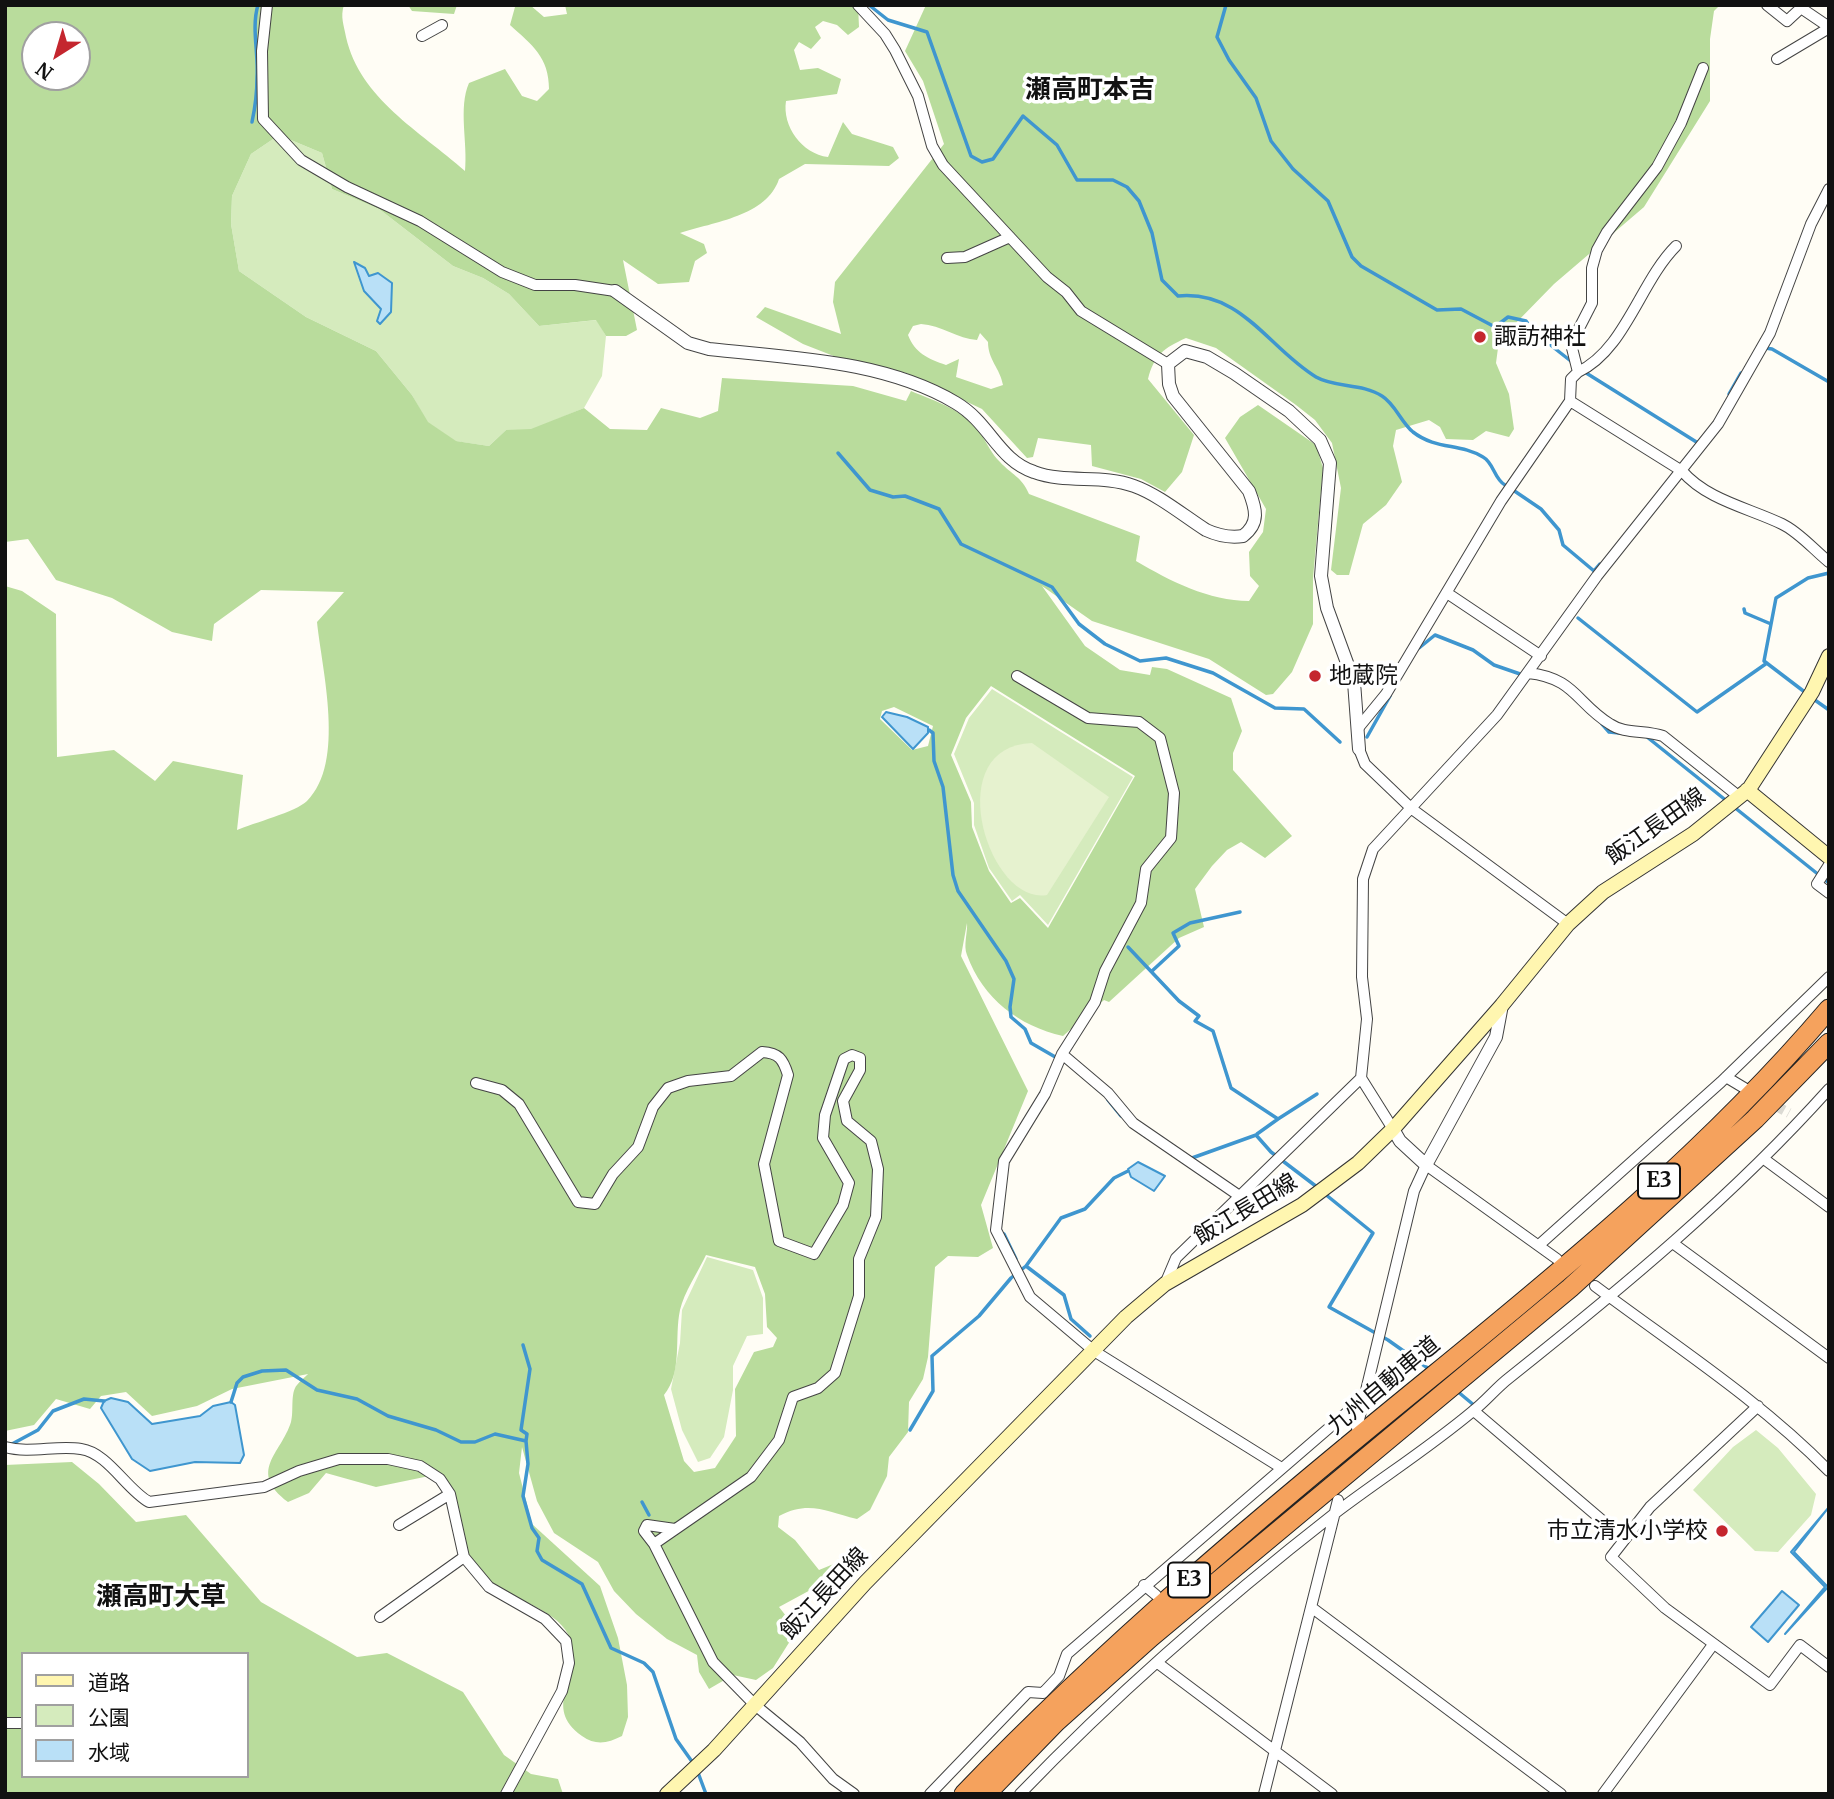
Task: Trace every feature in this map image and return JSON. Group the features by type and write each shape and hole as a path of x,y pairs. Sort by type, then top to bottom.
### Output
{"highway":[{"path":"1802,1040 1829,1004"},
{"name":"九州自動車道","path":"1483,1348 1741,1106 1829,1009"},
{"name":"九州自動車道","path":"964,1794 1045,1710 1140,1622 1483,1348 1570,1289 1745,1128 1829,1043"},
{"name":"九州自動車道","path":"986,1794 1056,1722 1434,1387"}],"main road":[{"name":"飯江長田線","path":"667,1794 755,1705 865,1583 1126,1317 1165,1284 1302,1205 1358,1164 1393,1129 1502,1005 1568,924 1603,892 1693,834 1742,793 1799,714 1829,656"},
{"path":"1742,793 1829,856"}],"street":[{"path":"267,5 262,51 263,118 301,160 347,187 420,221 502,272 535,285 575,285 615,291 688,343 709,349 871,370 921,386 957,403 984,423 1010,459 1034,472 1135,486 1218,536 1243,536 1255,522 1256,509 1249,491 1173,396 1168,364"},
{"path":"859,5 885,34 895,50 918,96 932,146 943,165 1066,292 1081,311 1168,364"},
{"path":"1767,5 1787,21 1801,8 1829,28 1777,59"},
{"path":"422,36 442,25"},
{"path":"1578,372 1571,344 1592,303 1591,280 1597,250 1607,232 1657,167 1681,123 1703,68"},
{"path":"1557,1259 1426,1165 1400,1141 1362,1078 1367,1019 1363,977 1363,879 1373,849 1497,715 1597,576 1717,424 1770,332 1811,224 1829,188"},
{"path":"947,258 965,257 1010,237"},
{"path":"1359,727 1386,694 1501,501 1570,401 1572,379 1578,372 1591,366 1607,349 1676,246"},
{"path":"1168,364 1185,351 1206,357 1289,411 1320,440 1330,463 1320,560 1323,592 1354,682 1359,748 1365,764 1412,809 1568,924"},
{"path":"1570,401 1682,471 1692,482 1739,508 1784,525 1829,562"},
{"path":"1447,593 1541,656"},
{"path":"1528,673 1553,678 1564,684 1612,726 1648,731 1662,736 1742,793"},
{"path":"1017,676 1088,718 1139,722 1160,738 1174,793 1171,838 1146,869 1141,903 1105,971 1095,1002 1062,1054 1045,1094 1004,1161 996,1230 1030,1297 1094,1351 1280,1467"},
{"path":"1829,865 1817,884 1829,893"},
{"path":"1539,1245 1726,1077 1829,977"},
{"path":"1357,1428 1415,1191 1426,1165 1496,1038 1502,1005"},
{"path":"475,1083 502,1090 519,1104 578,1202 595,1204 613,1174 638,1147 653,1107 668,1088 688,1081 731,1076 762,1052 775,1053 784,1060 788,1075 764,1164 771,1202 779,1241 814,1254 843,1205 849,1183 823,1138 825,1115 844,1059 852,1055 860,1058 860,1070 842,1101 847,1121 872,1141 878,1169 876,1217 859,1259 859,1296 835,1373 818,1388 793,1397 779,1440 751,1477 654,1544"},
{"path":"1062,1054 1108,1093 1133,1123 1241,1197"},
{"path":"1726,1077 1746,1089"},
{"path":"1165,1284 1176,1258 1362,1078"},
{"path":"1020,1794 1073,1739 1159,1664 1194,1625 1334,1514 1474,1411 1506,1380 1674,1244 1764,1158 1829,1089"},
{"path":"1789,1114 1801,1120"},
{"path":"1764,1158 1829,1207"},
{"path":"1674,1244 1829,1358"},
{"path":"1595,1286 1758,1406 1829,1471"},
{"path":"930,1794 1028,1692 1043,1693 1059,1676 1067,1654 1280,1467 1366,1396"},
{"path":"1758,1406 1650,1507 1611,1557 1665,1608 1713,1646 1770,1685 1800,1645 1829,1667"},
{"path":"1474,1411 1625,1539"},
{"path":"5,1447 17,1450 83,1449 100,1458 137,1495 149,1502 264,1487 299,1471 340,1460 388,1459 420,1466 440,1479 450,1494 464,1557 489,1587 545,1619 566,1641 569,1663 562,1691 506,1794"},
{"path":"399,1525 450,1494"},
{"path":"1264,1794 1338,1500"},
{"path":"675,1529 647,1525 644,1531 654,1544 713,1662 755,1705 800,1742 833,1779 854,1794"},
{"path":"380,1617 464,1557"},
{"path":"1144,1585 1156,1595"},
{"path":"1311,1607 1561,1794"},
{"path":"1603,1794 1713,1646"},
{"path":"1159,1664 1332,1794"}],"green space":[{"path":"5,5 344,5 342,17 346,37 353,59 364,78 394,112 465,171 464,103 469,83 505,69 522,96 537,101 549,89 546,68 538,52 510,25 515,7 530,5 544,17 567,14 565,5 858,5 859,27 848,35 837,25 823,21 815,27 821,38 811,49 799,42 794,50 800,70 818,68 841,79 837,94 786,101 787,120 802,145 819,155 828,157 843,122 852,134 893,147 899,158 889,166 805,164 779,179 763,202 751,209 738,216 680,233 704,244 707,253 695,261 689,282 658,284 623,260 637,330 626,336 606,336 596,320 539,326 509,294 483,278 453,266 379,209 332,189 322,153 279,135 251,154 232,196 231,224 239,271 306,317 376,351 412,395 428,422 456,441 489,446 506,430 531,429 584,408 610,429 647,430 661,408 700,418 718,411 722,378 853,386 906,401 911,391 968,419 997,459 1020,480 1029,494 1140,536 1136,561 1162,576 1219,598 1249,601 1259,586 1250,576 1249,552 1263,532 1266,509 1225,438 1240,417 1258,405 1316,445 1323,468 1313,578 1313,624 1292,672 1273,694 1266,695 1209,659 1092,621 1042,586 1085,646 1120,670 1150,675 1152,667 1167,669 1231,698 1242,731 1233,753 1233,770 1292,836 1265,858 1241,842 1227,850 1195,889 1204,927 1179,938 1109,1002 1104,1000 1063,1036 1018,1018 993,997 974,971 967,955 967,923 961,956 1028,1091 981,1205 993,1248 978,1257 948,1256 935,1267 928,1357 923,1379 909,1402 908,1432 889,1457 887,1476 870,1510 857,1519 809,1508 779,1516 778,1527 795,1540 819,1570 836,1563 839,1567 827,1581 779,1607 797,1630 773,1668 756,1680 733,1675 709,1689 699,1672 697,1655 667,1639 636,1614 614,1591 598,1562 554,1533 537,1501 522,1447 519,1473 532,1524 600,1586 618,1638 627,1685 628,1717 622,1736 602,1742 582,1736 570,1725 563,1703 572,1653 565,1629 547,1614 493,1583 472,1562 459,1538 439,1474 376,1487 326,1473 309,1493 288,1502 276,1491 268,1472 270,1462 291,1422 295,1388 308,1374 232,1389 197,1406 152,1416 126,1392 101,1396 90,1409 56,1399 34,1425 5,1431 5,586 22,591 56,614 57,757 114,750 155,781 173,761 243,775 237,830 301,805 319,784 326,763 329,740 317,622 344,592 261,590 214,624 212,641 172,632 112,598 56,580 28,539 5,542","holes":["991,686 1135,776 1048,928 1020,898 1011,903 989,871 972,827 971,802 951,755 966,718","894,707 933,726 928,746 912,750 880,719 882,711","706,1255 755,1267 765,1294 767,1327 777,1338 773,1347 754,1352 735,1389 736,1436 715,1468 694,1472 684,1461 664,1395 674,1376 678,1320 682,1303"]},
{"path":"408,5 457,5 454,14 412,11"},
{"path":"926,5 1720,5 1714,11 1710,39 1710,101 1644,207 1554,284 1513,326 1498,348 1496,363 1509,394 1514,429 1509,437 1486,431 1473,440 1446,439 1440,427 1429,420 1396,430 1393,446 1402,482 1386,505 1363,524 1349,575 1337,575 1331,570 1341,488 1332,443 1315,420 1216,348 1186,338 1161,353 1150,371 1148,379 1194,435 1182,472 1165,492 1141,479 1092,466 1091,445 1038,438 1033,457 1027,458 982,409 906,373 849,362 803,344 756,317 765,307 841,334 833,302 835,282 944,144 923,81 905,51","holes":["921,324 970,339 977,340 980,333 988,342 1003,385 991,389 956,377 959,359 946,365 923,354 914,346 908,335 913,326"]},
{"path":"279,135 322,153 332,189 379,209 453,266 483,278 509,294 539,326 597,320 606,336 602,376 584,408 531,430 506,430 489,446 455,441 427,422 412,395 376,351 306,317 239,271 231,224 232,196 251,154"},
{"path":"992,689 1133,777 1048,925 1020,895 1012,901 989,868 974,825 974,803 954,754 969,718"},
{"path":"1032,743 1109,797 1047,895 1026,892 1007,876 992,853 982,824 980,795 987,770 1004,751"},
{"path":"707,1257 753,1270 763,1298 763,1334 747,1336 733,1366 733,1390 724,1437 710,1458 698,1462 682,1430 671,1389 680,1343 682,1310"},
{"path":"1756,1430 1778,1448 1816,1494 1811,1515 1778,1552 1755,1551 1693,1490 1733,1447"},
{"path":"72,1462 99,1484 136,1522 186,1515 261,1602 357,1657 387,1653 463,1692 504,1755 531,1774 558,1779 563,1794 5,1794 5,1465"}],"water":[{"path":"354,262 365,268 369,276 378,273 392,283 391,312 380,324 377,321 381,309 364,291"},
{"path":"886,712 907,717 928,727 928,733 913,749 882,717"},
{"path":"1138,1162 1165,1176 1154,1191 1131,1177 1128,1169"},
{"path":"111,1398 128,1402 152,1424 200,1416 213,1406 231,1402 235,1405 244,1455 240,1463 195,1462 150,1471 132,1459 101,1408 104,1401"},
{"path":"1829,1507 1794,1552 1828,1587 1785,1634 1825,1587 1791,1552"},
{"path":"1782,1591 1799,1605 1768,1642 1751,1627"}],"waterway":[{"path":"252,122 257,89 255,23 258,5"},
{"path":"869,5 888,20 927,32 971,156 982,162 993,159 1023,116 1057,145 1077,180 1113,180 1127,187 1139,201 1152,233 1162,280 1178,296 1200,297 1220,302 1237,311 1316,377 1332,383 1366,389 1382,396 1413,432 1430,442 1466,450 1483,457 1505,485"},
{"path":"1226,5 1217,37 1229,60 1256,98 1271,141 1293,169 1328,201 1352,257 1361,266 1437,310 1461,309 1495,327 1508,317 1526,321 1534,332 1572,362"},
{"path":"1765,348 1772,349 1829,382"},
{"path":"1583,371 1698,443"},
{"path":"1729,394 1741,373"},
{"path":"838,453 870,490 893,497 905,496 939,509 961,544 1052,587 1079,624 1105,644 1140,661 1166,658 1213,673 1275,708 1304,709 1340,742"},
{"path":"1513,490 1541,509 1559,530 1563,545 1594,571 1600,564"},
{"path":"1806,693 1764,661 1776,598 1808,578 1829,573"},
{"path":"1744,609 1745,613 1771,624"},
{"path":"1578,618 1697,712 1767,663"},
{"path":"1419,648 1435,635 1473,650 1494,665 1523,675"},
{"path":"1367,737 1390,696"},
{"path":"1812,698 1829,710"},
{"path":"1602,724 1609,732 1619,733"},
{"path":"929,730 933,733 934,761 943,787 953,875 958,891 1006,961 1014,979 1011,1017 1025,1029 1031,1043 1057,1058"},
{"path":"1647,737 1728,802"},
{"path":"1734,807 1829,883"},
{"path":"1152,971 1179,946 1173,933 1190,923 1240,912"},
{"path":"1128,947 1179,1001 1199,1016 1195,1021 1213,1031 1231,1088 1278,1119 1257,1134"},
{"path":"1278,1119 1317,1094"},
{"path":"1108,1100 1121,1116"},
{"path":"1192,1158 1256,1135 1271,1152 1317,1187"},
{"path":"1026,1266 1061,1218 1085,1209 1114,1178 1128,1171"},
{"path":"1325,1194 1373,1233 1329,1307 1388,1340 1429,1369"},
{"path":"1004,1234 1016,1259"},
{"path":"910,1430 933,1391 932,1356 979,1316 1011,1278 1026,1266 1064,1295 1071,1319 1090,1336"},
{"path":"523,1345 530,1369 521,1430 527,1434 526,1441"},
{"path":"231,1402 237,1383 243,1377 262,1371 286,1370 317,1390 357,1399 388,1416 436,1430 461,1442 475,1442 495,1434 526,1441 528,1464 523,1496 532,1528 539,1538 537,1551 542,1560 582,1584 611,1648 644,1663 653,1672 676,1739 693,1763"},
{"path":"1457,1391 1475,1406"},
{"path":"12,1444 38,1430 53,1411 84,1399 104,1401"},
{"path":"642,1502 649,1515"},
{"path":"697,1770 706,1794"}],"tunnel":[{"path":"1749,1091 1789,1113"}],"place":[{"name":"諏訪神社","path":"1480,337"},
{"name":"地蔵院","path":"1315,676"},
{"name":"市立清水小学校","path":"1722,1531"}],"district":[{"name":"瀬高町本吉","path":"1090,91"},
{"name":"瀬高町大草","path":"161,1598"}]}
